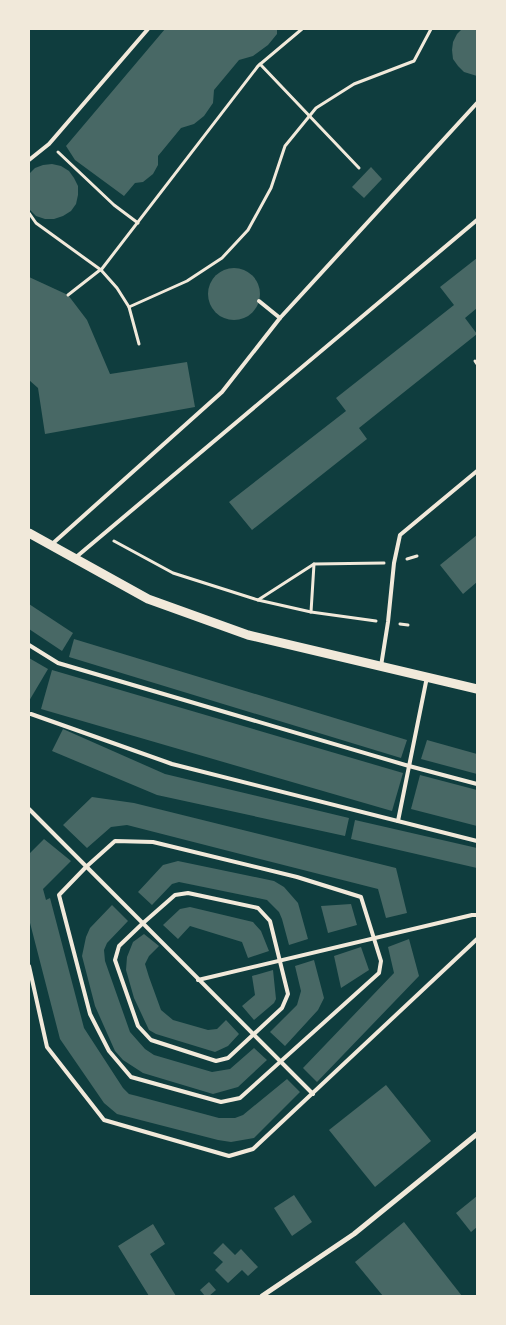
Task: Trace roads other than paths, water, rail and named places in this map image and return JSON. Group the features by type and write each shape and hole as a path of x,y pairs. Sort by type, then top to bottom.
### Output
{"street":[{"path":"29,533 148,599 248,635 477,689"},
{"path":"262,1296 354,1234 477,1134"}],"lane":[{"path":"29,160 49,144 148,29"},
{"path":"50,546 222,392 280,318 477,103"},
{"path":"74,558 477,220"},
{"path":"259,301 280,318"},
{"path":"381,666 394,563 400,535 477,471"},
{"path":"29,645 58,664 477,784"},
{"path":"398,821 428,678"},
{"path":"31,714 172,764 477,841"},
{"path":"29,809 313,1094"},
{"path":"115,841 153,842 278,872 361,897 381,961 379,973 240,1098 221,1102 131,1076 109,1051 90,1014 59,895 86,867 115,841"},
{"path":"188,893 258,908 270,921 288,994 282,1008 228,1058 216,1062 150,1040 138,1026 116,960 119,946 142,924 175,895 188,893"},
{"path":"198,980 477,915"},
{"path":"29,966 47,1047 104,1120 229,1156 253,1149 477,939"}]}
